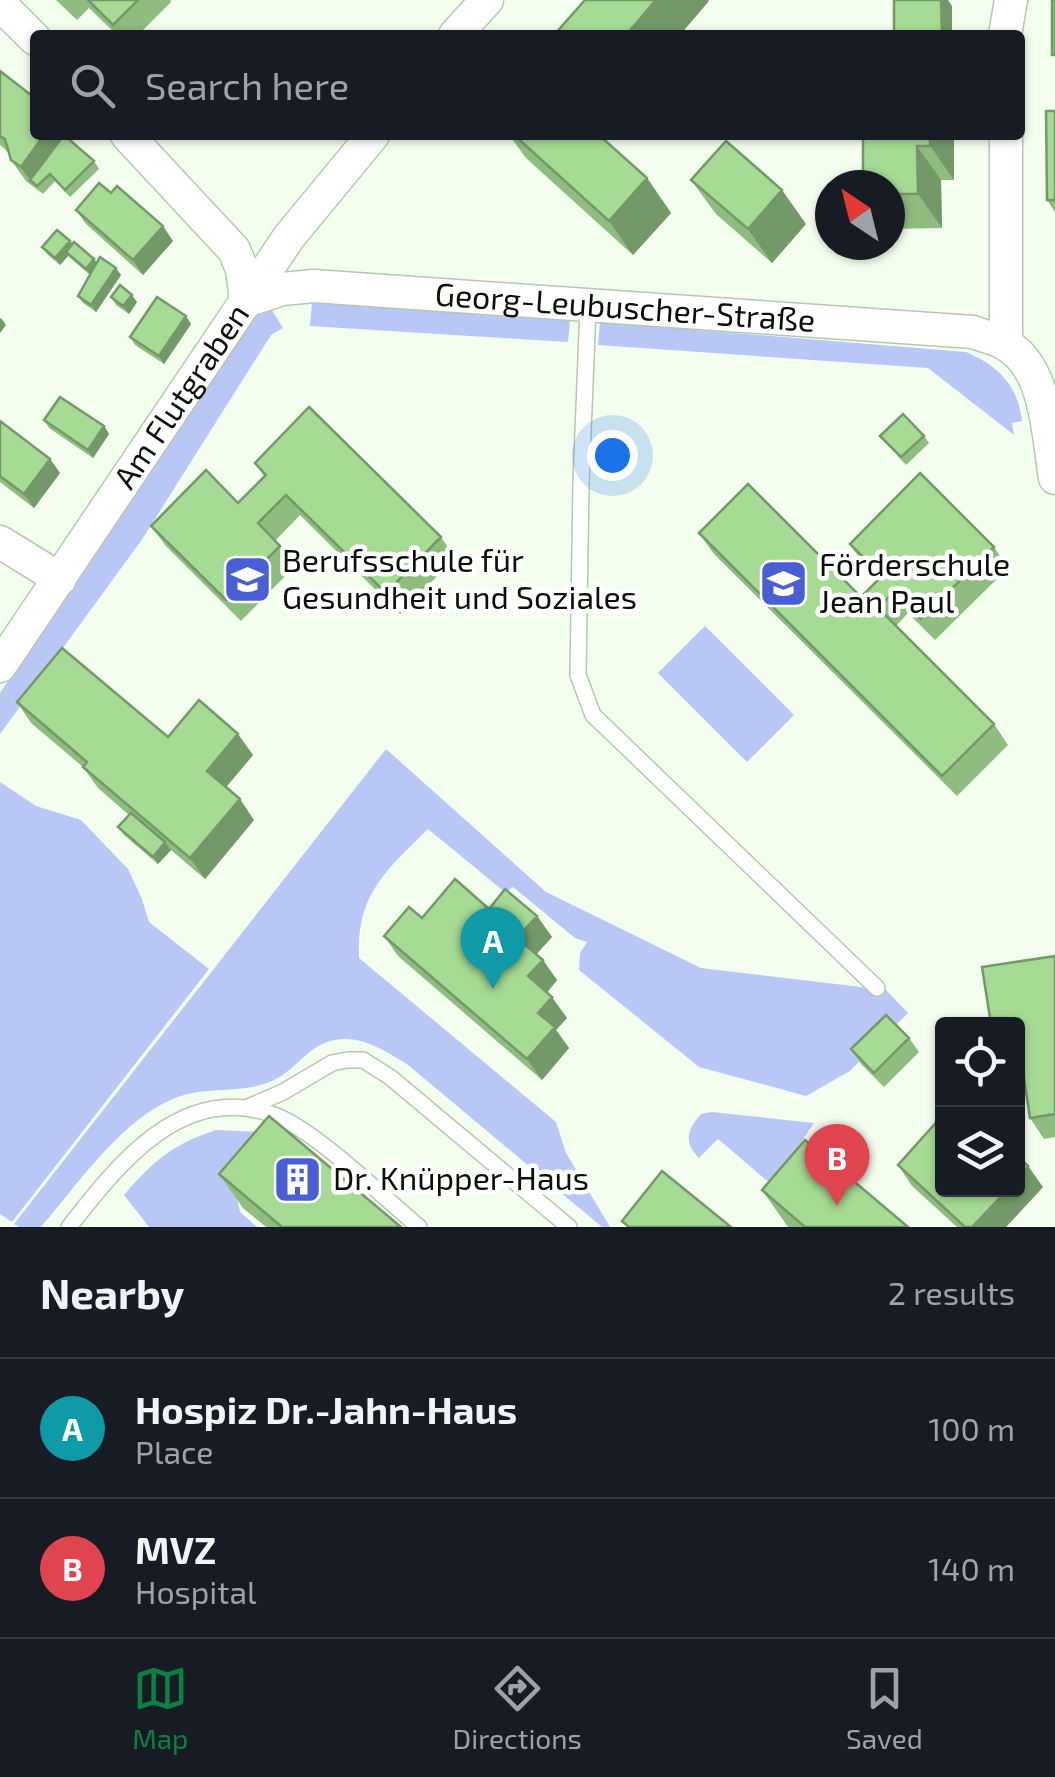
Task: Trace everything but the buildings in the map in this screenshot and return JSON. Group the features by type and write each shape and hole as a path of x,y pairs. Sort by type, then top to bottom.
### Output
{"street":[{"path":"460,30 487,0"},
{"path":"1006,30 1011,0"},
{"path":"0,4 30,35"},
{"path":"132,140 234,250 242,270 246,301"},
{"name":"Am Flutgraben","path":"0,666 289,238 369,140"},
{"path":"1006,140 1006,344 1024,359 1036,381 1055,478"},
{"name":"Georg-Leubuscher-Straße","path":"246,301 314,286 974,332 1006,344"},
{"path":"0,542 60,579"}],"lane":[{"path":"588,307 578,675 593,715 877,988"},
{"path":"70,1227 124,1160 168,1126 196,1113 246,1108 332,1063 364,1060 569,1227"},
{"path":"246,1108 291,1123 419,1227"}],"shaded area":[{"path":"312,302 570,321 568,342 310,326"},
{"path":"270,307 283,328 271,335 141,541 0,734 0,693 231,348 256,314"},
{"path":"600,322 966,352 1005,379 1016,397 1022,421 1012,423 1014,435 928,368 598,345"},
{"path":"705,626 794,715 747,762 658,673"},
{"path":"386,749 546,892 701,968 886,990 908,1013 850,1071 806,1096 699,1067 579,970 580,953 587,942 575,938 513,887 506,893 428,829 387,871 368,900 359,936 359,958 556,1122 566,1153 610,1227 602,1227 408,1065 367,1043 345,1039 322,1044 262,1085 199,1092 166,1102 145,1114 107,1149 41,1227 14,1224"},
{"path":"0,782 36,806 81,820 128,869 149,922 209,969 12,1222 0,1214"},
{"path":"701,1114 814,1123 797,1148 829,1174 800,1209 718,1139 699,1158 689,1141 690,1131"},
{"path":"216,1130 264,1132 230,1165 240,1212 257,1227 149,1227 124,1195 165,1155"}],"place":[{"name":"Berufsschule für Gesundheit und Soziales","path":"247,579"},
{"name":"Förderschule Jean Paul","path":"784,583"},
{"name":"Hospiz Dr.-Jahn-Haus","path":"493,989"},
{"name":"Dr. Knüpper-Haus","path":"298,1179"},
{"name":"MVZ","path":"837,1206"}]}
